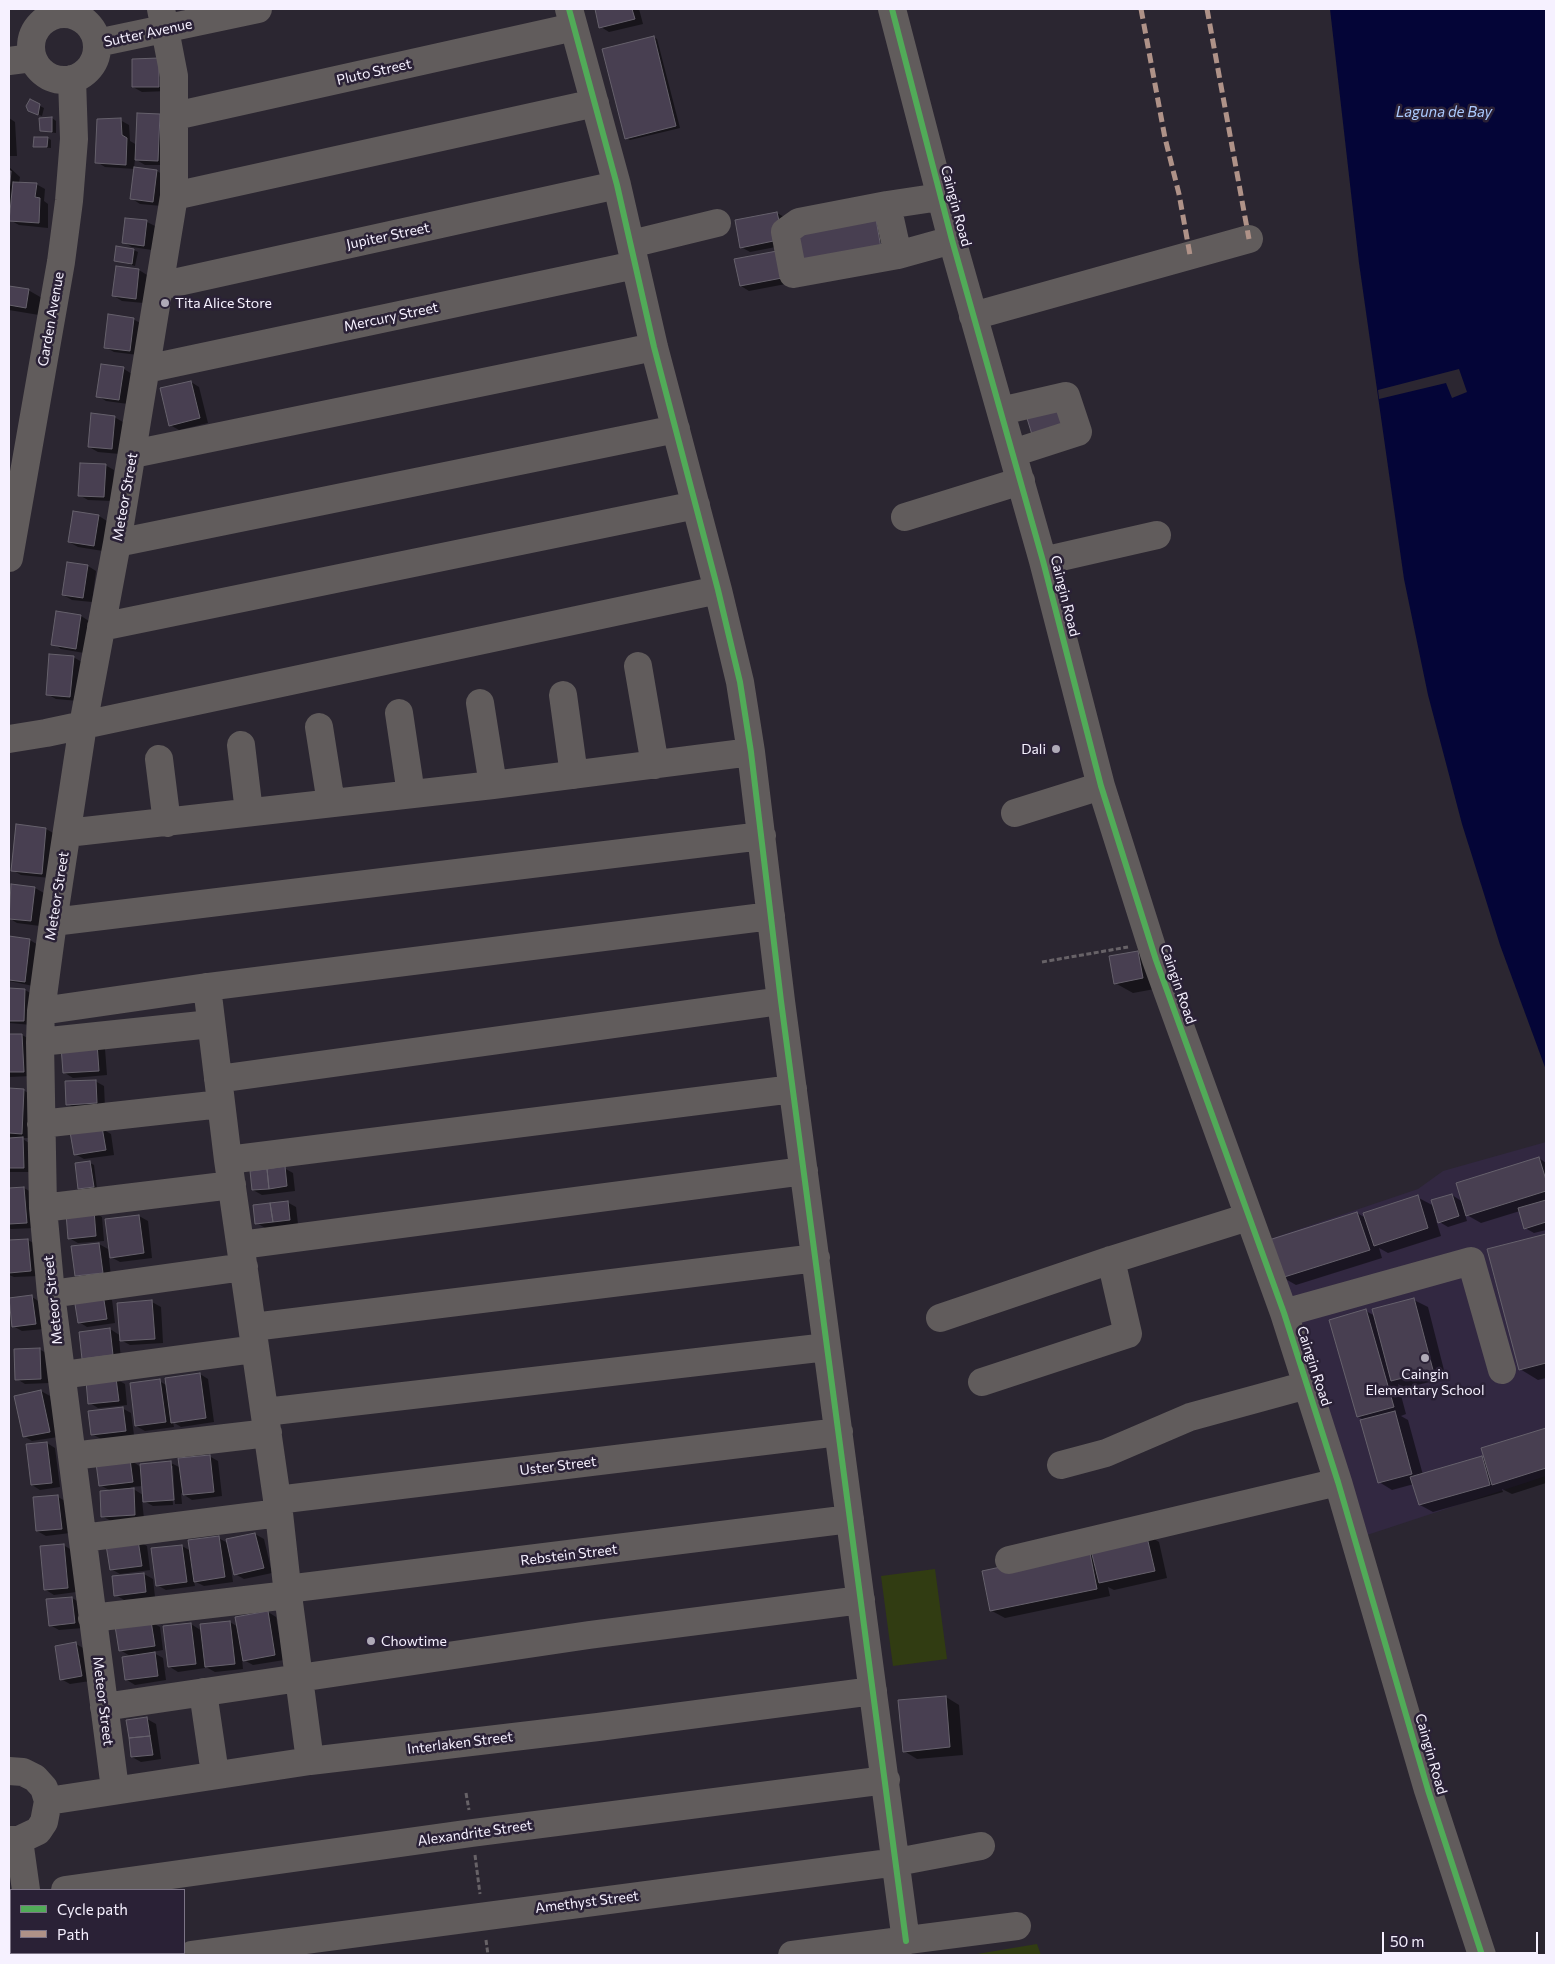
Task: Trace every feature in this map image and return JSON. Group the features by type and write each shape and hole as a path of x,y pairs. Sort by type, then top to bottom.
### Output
{"street":[{"name":"Sutter Avenue","path":"97,43 164,19 258,9"},
{"name":"Caingin Road","path":"892,9 940,197 1044,561 1101,786 1151,943 1308,1385 1428,1790 1482,1955"},
{"path":"53,12 69,14 82,19 92,30 97,43 96,55 91,66 82,74 72,79 48,76 39,68 21,60 31,45 34,32 42,21 53,12"},
{"path":"572,18 617,185 654,347 718,590 740,682 762,836 838,1432 897,1862 923,1944"},
{"name":"Pluto Street","path":"175,116 572,18"},
{"name":"Meteor Street","path":"115,1789 51,1294 44,1208 40,1042 41,1011 53,922 83,725 133,454 174,196 174,76 164,19"},
{"name":"Garden Avenue","path":"9,558 61,262 68,210 74,139 72,79"},
{"path":"174,196 595,103"},
{"name":"Jupiter Street","path":"160,286 617,185"},
{"path":"940,197 799,222 785,232 793,274 898,255 952,240"},
{"path":"887,205 898,255"},
{"name":"Mercury Street","path":"146,369 633,254 717,223"},
{"path":"973,316 1249,239"},
{"path":"133,454 654,347"},
{"path":"1001,411 1066,396 1078,432 1013,453"},
{"path":"117,543 676,429"},
{"path":"905,517 1021,481"},
{"path":"101,627 696,505"},
{"path":"1044,561 1157,535"},
{"path":"9,739 83,725 718,590"},
{"path":"638,666 655,764"},
{"path":"563,695 574,775"},
{"path":"480,703 493,785"},
{"path":"399,713 412,794"},
{"path":"319,728 331,803"},
{"path":"241,745 249,812"},
{"path":"67,833 493,785 751,752"},
{"path":"159,759 167,823"},
{"path":"1015,813 1101,786"},
{"path":"53,922 762,836"},
{"path":"41,1011 206,987 771,916"},
{"path":"206,987 230,1173 278,1506 287,1592 310,1761"},
{"path":"41,1124 220,1091 782,1001"},
{"path":"40,1042 211,1024"},
{"path":"44,1208 230,1173 793,1089"},
{"path":"51,1294 242,1256 804,1171"},
{"path":"940,1318 1111,1260 1248,1217"},
{"path":"62,1375 254,1338 816,1258"},
{"path":"982,1382 1128,1334 1111,1260"},
{"path":"1284,1313 1471,1261 1502,1370"},
{"path":"72,1456 266,1423 827,1346"},
{"path":"1061,1465 1106,1453 1190,1417 1308,1385"},
{"name":"Uster Street","path":"83,1538 278,1506 838,1432"},
{"path":"1009,1560 1338,1482"},
{"name":"Rebstein Street","path":"92,1618 850,1519"},
{"path":"104,1707 589,1635 861,1600"},
{"name":"Interlaken Street","path":"48,1801 115,1789 310,1761 598,1727 873,1691"},
{"path":"204,1692 215,1774"},
{"path":"9,1770 22,1772 35,1778 44,1788 48,1801 44,1822 38,1830 14,1840 26,1889"},
{"name":"Alexandrite Street","path":"71,1889 472,1833 886,1780"},
{"name":"Amethyst Street","path":"192,1955 483,1915 897,1862 981,1846"},
{"path":"792,1955 923,1944 1017,1926"}],"path":[{"path":"1042,962 1151,943"},
{"path":"466,1793 488,1955"}],"shaded area":[{"name":"Caingin Elementary School","path":"1546,1142 1546,1476 1361,1537 1267,1240 1418,1189 1443,1171"}],"green space":[{"path":"935,1569 947,1659 893,1666 881,1576"},
{"path":"1037,1944 1041,1955 971,1955"}],"water":[{"name":"Laguna de Bay","path":"1330,9 1546,9 1546,1070 1500,945 1462,824 1428,695 1404,579 1359,263"}],"pier":[{"path":"1459,369 1467,392 1452,398 1446,383 1379,399 1378,390"}],"building":[{"path":"595,9 632,9 635,19 599,28"},
{"path":"654,36 676,126 625,139 602,49"},
{"path":"159,58 159,87 132,87 132,59"},
{"path":"30,99 40,104 38,115 28,111 26,106"},
{"path":"137,113 160,114 158,161 135,160"},
{"path":"52,117 52,132 40,131 39,118"},
{"path":"121,118 122,135 127,138 126,165 95,163 97,119"},
{"path":"34,137 48,137 47,147 33,147"},
{"path":"134,167 157,170 153,202 130,199"},
{"path":"9,171 11,171 9,193"},
{"path":"13,182 37,183 35,197 40,198 39,223 9,221"},
{"path":"777,212 783,239 740,248 735,220"},
{"path":"125,218 147,220 144,246 122,243"},
{"path":"876,219 882,254 799,269 793,234"},
{"path":"116,246 134,249 132,264 114,261"},
{"path":"777,251 782,278 740,286 734,259"},
{"path":"116,266 139,269 136,299 112,296"},
{"path":"9,286 29,289 26,308 9,305"},
{"path":"108,314 134,318 130,351 104,348"},
{"path":"101,364 124,367 119,400 96,397"},
{"path":"191,381 200,418 169,426 160,388"},
{"path":"1062,404 1068,428 1033,438 1026,415"},
{"path":"91,413 115,416 112,449 88,447"},
{"path":"80,463 106,464 104,497 78,496"},
{"path":"73,511 99,515 94,546 68,542"},
{"path":"67,562 88,565 83,598 62,595"},
{"path":"56,611 81,615 76,649 51,645"},
{"path":"49,654 74,656 70,697 46,695"},
{"path":"16,824 46,828 42,874 11,871"},
{"path":"11,884 35,887 31,921 9,919"},
{"path":"9,936 30,939 25,982 9,980"},
{"path":"1138,951 1143,978 1114,984 1109,956"},
{"path":"9,988 25,989 24,1021 9,1021"},
{"path":"9,1034 22,1034 24,1072 9,1072"},
{"path":"97,1043 99,1071 63,1073 61,1046"},
{"path":"96,1080 97,1103 66,1105 65,1081"},
{"path":"9,1088 24,1089 22,1134 9,1133"},
{"path":"102,1127 106,1150 74,1155 70,1132"},
{"path":"23,1137 24,1168 9,1168 9,1138"},
{"path":"1539,1157 1546,1180 1546,1191 1466,1216 1456,1183"},
{"path":"90,1161 94,1187 78,1189 75,1163"},
{"path":"285,1166 287,1186 269,1189 267,1169"},
{"path":"267,1169 269,1189 252,1190 250,1171"},
{"path":"24,1187 27,1223 9,1224 9,1188"},
{"path":"1452,1194 1459,1216 1438,1223 1431,1200"},
{"path":"1418,1195 1428,1228 1374,1246 1363,1213"},
{"path":"1546,1200 1546,1222 1524,1229 1518,1208"},
{"path":"288,1201 290,1220 273,1222 270,1203"},
{"path":"270,1203 273,1222 255,1224 253,1205"},
{"path":"94,1210 96,1236 68,1239 66,1213"},
{"path":"1357,1212 1370,1250 1281,1278 1269,1240"},
{"path":"139,1215 144,1253 110,1258 105,1219"},
{"path":"1546,1234 1546,1363 1519,1370 1487,1249"},
{"path":"28,1239 31,1271 9,1273 9,1240"},
{"path":"99,1243 103,1273 75,1276 71,1246"},
{"path":"103,1294 107,1319 78,1323 74,1298"},
{"path":"32,1295 36,1324 12,1327 9,1298"},
{"path":"1414,1298 1433,1370 1391,1381 1372,1309"},
{"path":"152,1300 155,1339 120,1341 117,1303"},
{"path":"1366,1309 1394,1407 1357,1417 1329,1320"},
{"path":"110,1328 113,1355 82,1359 79,1332"},
{"path":"40,1348 41,1379 15,1380 14,1349"},
{"path":"200,1373 206,1418 171,1423 165,1378"},
{"path":"116,1378 119,1401 88,1404 86,1381"},
{"path":"160,1379 166,1422 135,1426 130,1383"},
{"path":"41,1390 50,1432 23,1437 14,1396"},
{"path":"123,1407 126,1431 91,1435 88,1411"},
{"path":"1395,1411 1412,1474 1378,1483 1360,1420"},
{"path":"1546,1428 1546,1468 1492,1485 1481,1448"},
{"path":"47,1442 52,1483 31,1485 26,1444"},
{"path":"210,1455 214,1492 183,1495 178,1458"},
{"path":"1482,1456 1490,1485 1419,1505 1410,1477"},
{"path":"130,1459 133,1482 99,1486 96,1463"},
{"path":"171,1461 174,1500 143,1502 140,1464"},
{"path":"134,1488 135,1515 101,1517 100,1491"},
{"path":"58,1495 62,1529 36,1531 33,1497"},
{"path":"255,1533 264,1568 234,1575 226,1539"},
{"path":"1146,1533 1155,1571 1099,1583 1090,1546"},
{"path":"219,1536 225,1577 194,1582 188,1540"},
{"path":"138,1540 142,1566 110,1570 106,1545"},
{"path":"64,1544 68,1588 44,1590 40,1546"},
{"path":"182,1545 187,1582 156,1586 151,1548"},
{"path":"1089,1548 1097,1589 990,1611 982,1571"},
{"path":"144,1573 146,1592 114,1596 112,1576"},
{"path":"72,1597 75,1623 49,1626 46,1599"},
{"path":"268,1611 275,1655 243,1661 235,1617"},
{"path":"151,1621 155,1646 119,1651 115,1626"},
{"path":"230,1621 235,1664 205,1667 200,1624"},
{"path":"191,1623 196,1664 168,1667 163,1626"},
{"path":"76,1642 82,1676 60,1680 55,1646"},
{"path":"155,1652 158,1676 125,1680 122,1657"},
{"path":"946,1696 950,1747 903,1752 898,1700"},
{"path":"147,1717 150,1736 129,1738 126,1720"},
{"path":"150,1736 153,1755 131,1757 129,1738"}],"marked path":[{"path":"1141,9 1165,138 1179,194 1190,255"},
{"path":"1207,9 1249,239"}],"cycle path":[{"path":"569,9 617,185 654,347 718,590 740,682 751,752 781,1001 906,1941"},
{"path":"892,9 952,240 1043,561 1101,786 1156,960 1284,1313 1338,1482 1428,1790 1482,1955"}],"place":[{"name":"Tita Alice Store","path":"165,303"},
{"name":"Dali","path":"1056,749"},
{"name":"Caingin Elementary School","path":"1425,1358"},
{"name":"Chowtime","path":"371,1641"}]}
